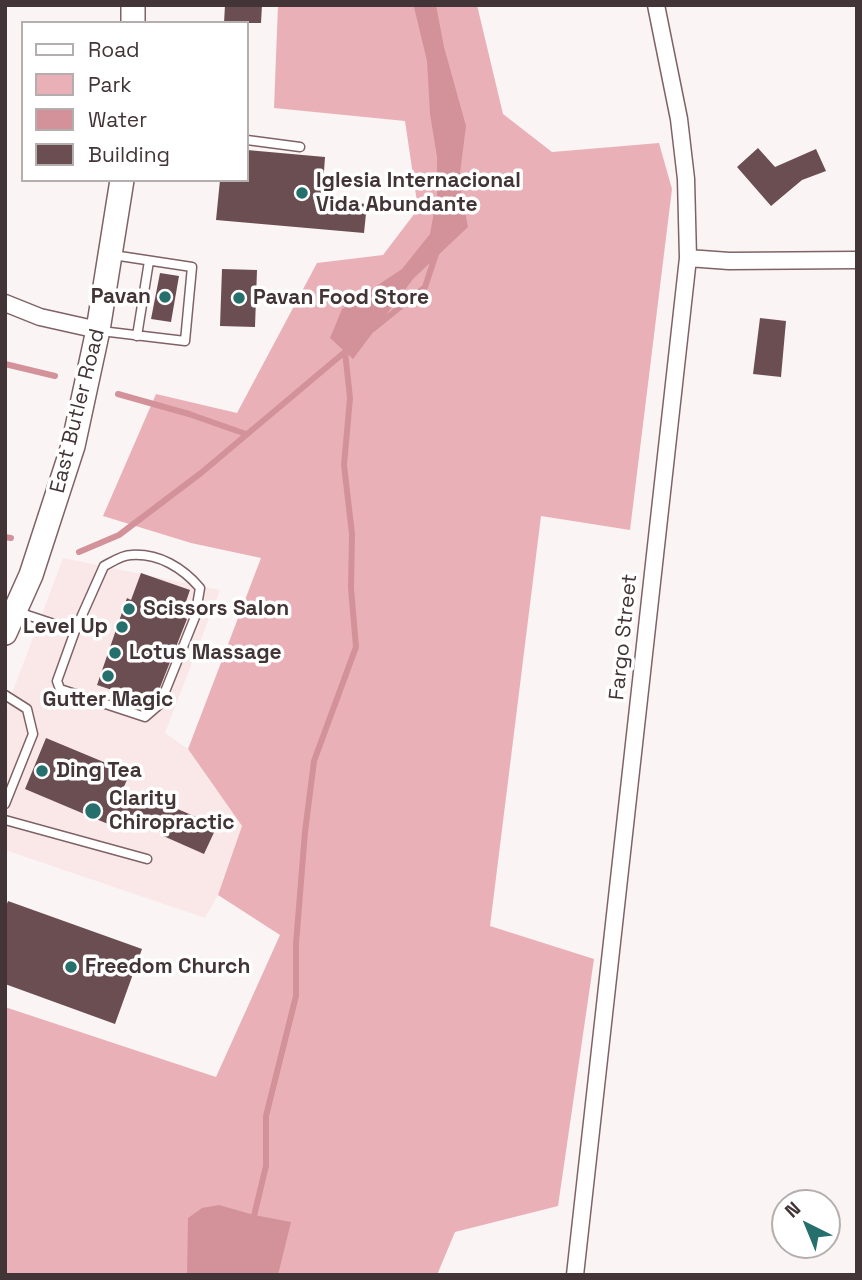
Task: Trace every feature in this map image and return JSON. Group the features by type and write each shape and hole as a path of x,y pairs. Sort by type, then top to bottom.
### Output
{"main road":[{"name":"East Butler Road","path":"5,633 31,575 69,459 98,330 122,182"}],"street":[{"name":"Fargo Street","path":"575,1275 688,258 686,179 679,119 656,5"},
{"path":"688,258 729,261 857,260"},
{"path":"5,303 40,317 98,330"}],"lane":[{"path":"248,140 300,147"},
{"path":"98,330 185,341 192,267 111,255"},
{"path":"137,336 149,261"},
{"path":"129,555 161,559 186,572 200,588 195,617 160,704 145,717 60,689 57,681 75,631 104,566 129,555"},
{"path":"15,611 75,631"},
{"path":"5,695 27,709 33,734 5,804"},
{"path":"5,820 147,859"}],"shaded area":[{"path":"63,558 220,590 165,733 188,749 242,826 218,895 205,918 5,850 5,712"}],"green space":[{"path":"278,5 477,5 503,114 552,152 659,143 672,189 630,530 541,516 490,926 594,959 558,1206 455,1232 437,1275 5,1275 5,1007 216,1077 280,935 218,895 242,826 188,749 261,558 191,543 103,516 156,394 237,413 317,263 383,255 418,209 405,121 274,108"}],"water":[{"path":"436,5 444,47 466,126 459,181 468,227 413,279 353,359 330,338 342,309 402,269 430,234 437,195 437,157 430,114 427,61 414,7"},
{"path":"219,1205 291,1222 278,1275 187,1275 188,1218 202,1208"}],"building":[{"path":"225,5 262,5 261,23 224,21"},
{"path":"758,148 775,167 816,149 826,171 802,180 771,206 737,167"},
{"path":"248,150 325,157 322,200 367,204 364,233 216,220 220,182 248,182"},
{"name":"Pavan Food Store","path":"222,269 257,270 255,327 220,326"},
{"name":"Pavan","path":"160,273 179,276 171,322 151,319"},
{"path":"760,318 786,321 781,377 753,374"},
{"path":"141,573 190,590 181,616 187,619 155,700 151,703 97,685 127,598 131,600"},
{"path":"46,738 130,773 122,791 171,811 173,807 217,826 204,854 113,813 108,824 25,789"},
{"name":"Freedom Church","path":"8,901 142,949 115,1024 5,984 5,909"}],"waterway":[{"path":"373,329 425,287 437,251"},
{"path":"79,552 119,535 201,473 346,351"},
{"path":"254,1216 266,1166 266,1116 296,996 296,944 314,761 356,647 351,588 352,534 344,465 350,398 345,352"},
{"path":"5,364 55,376"},
{"path":"118,394 246,434"},
{"path":"5,537 11,538"}],"place":[{"name":"Iglesia Internacional Vida Abundante","path":"302,193"},
{"name":"Pavan","path":"165,297"},
{"name":"Pavan Food Store","path":"239,298"},
{"name":"Scissors Salon","path":"129,609"},
{"name":"Level Up","path":"122,627"},
{"name":"Lotus Massage","path":"115,653"},
{"name":"Gutter Magic","path":"108,676"},
{"name":"Ding Tea","path":"42,771"},
{"name":"Clarity Chiropractic","path":"93,811"},
{"name":"Freedom Church","path":"71,967"}]}
